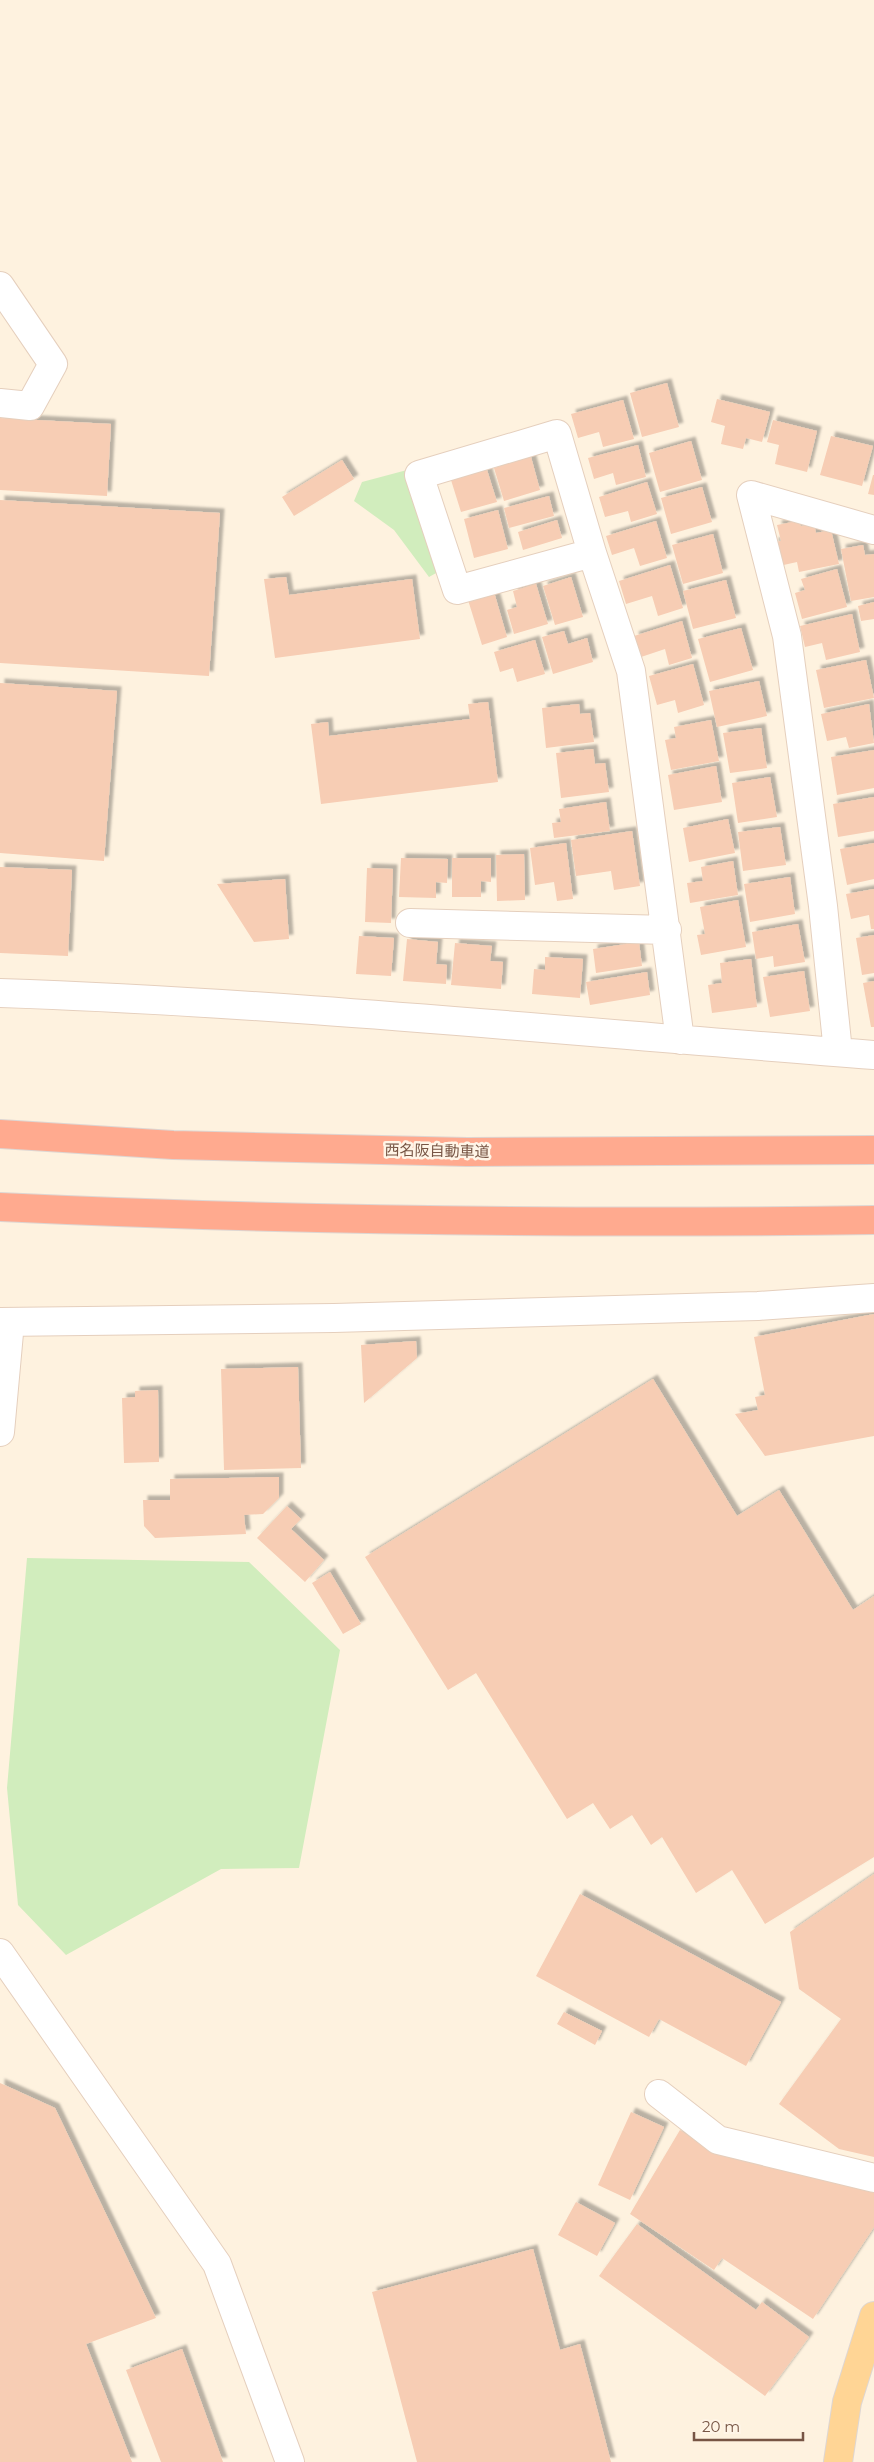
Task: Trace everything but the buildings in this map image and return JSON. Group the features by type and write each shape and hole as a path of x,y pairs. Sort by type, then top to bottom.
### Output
{"highway":[{"name":"西名阪自動車道","path":"0,1134 173,1145 467,1152 874,1150"},
{"path":"0,1207 188,1216 719,1222 874,1220"}],"main road":[{"path":"838,2462 848,2402 874,2316"}],"street":[{"path":"0,286 53,364 30,406 0,403"},
{"path":"592,553 457,590 419,474 556,434 592,553 631,671 680,1040"},
{"path":"838,1052 823,906 787,636 751,494 874,530"},
{"path":"410,923 666,930"},
{"path":"0,993 74,995 395,1017 874,1055"},
{"path":"0,1432 5,1322 334,1318 758,1306 874,1298"},
{"path":"0,1953 217,2264 290,2462"},
{"path":"659,2094 718,2140 874,2178"}],"green space":[{"path":"407,470 438,572 429,577 394,530 354,501 362,482"},
{"path":"27,1558 249,1562 340,1650 299,1868 221,1869 66,1955 18,1905 7,1788"}]}
